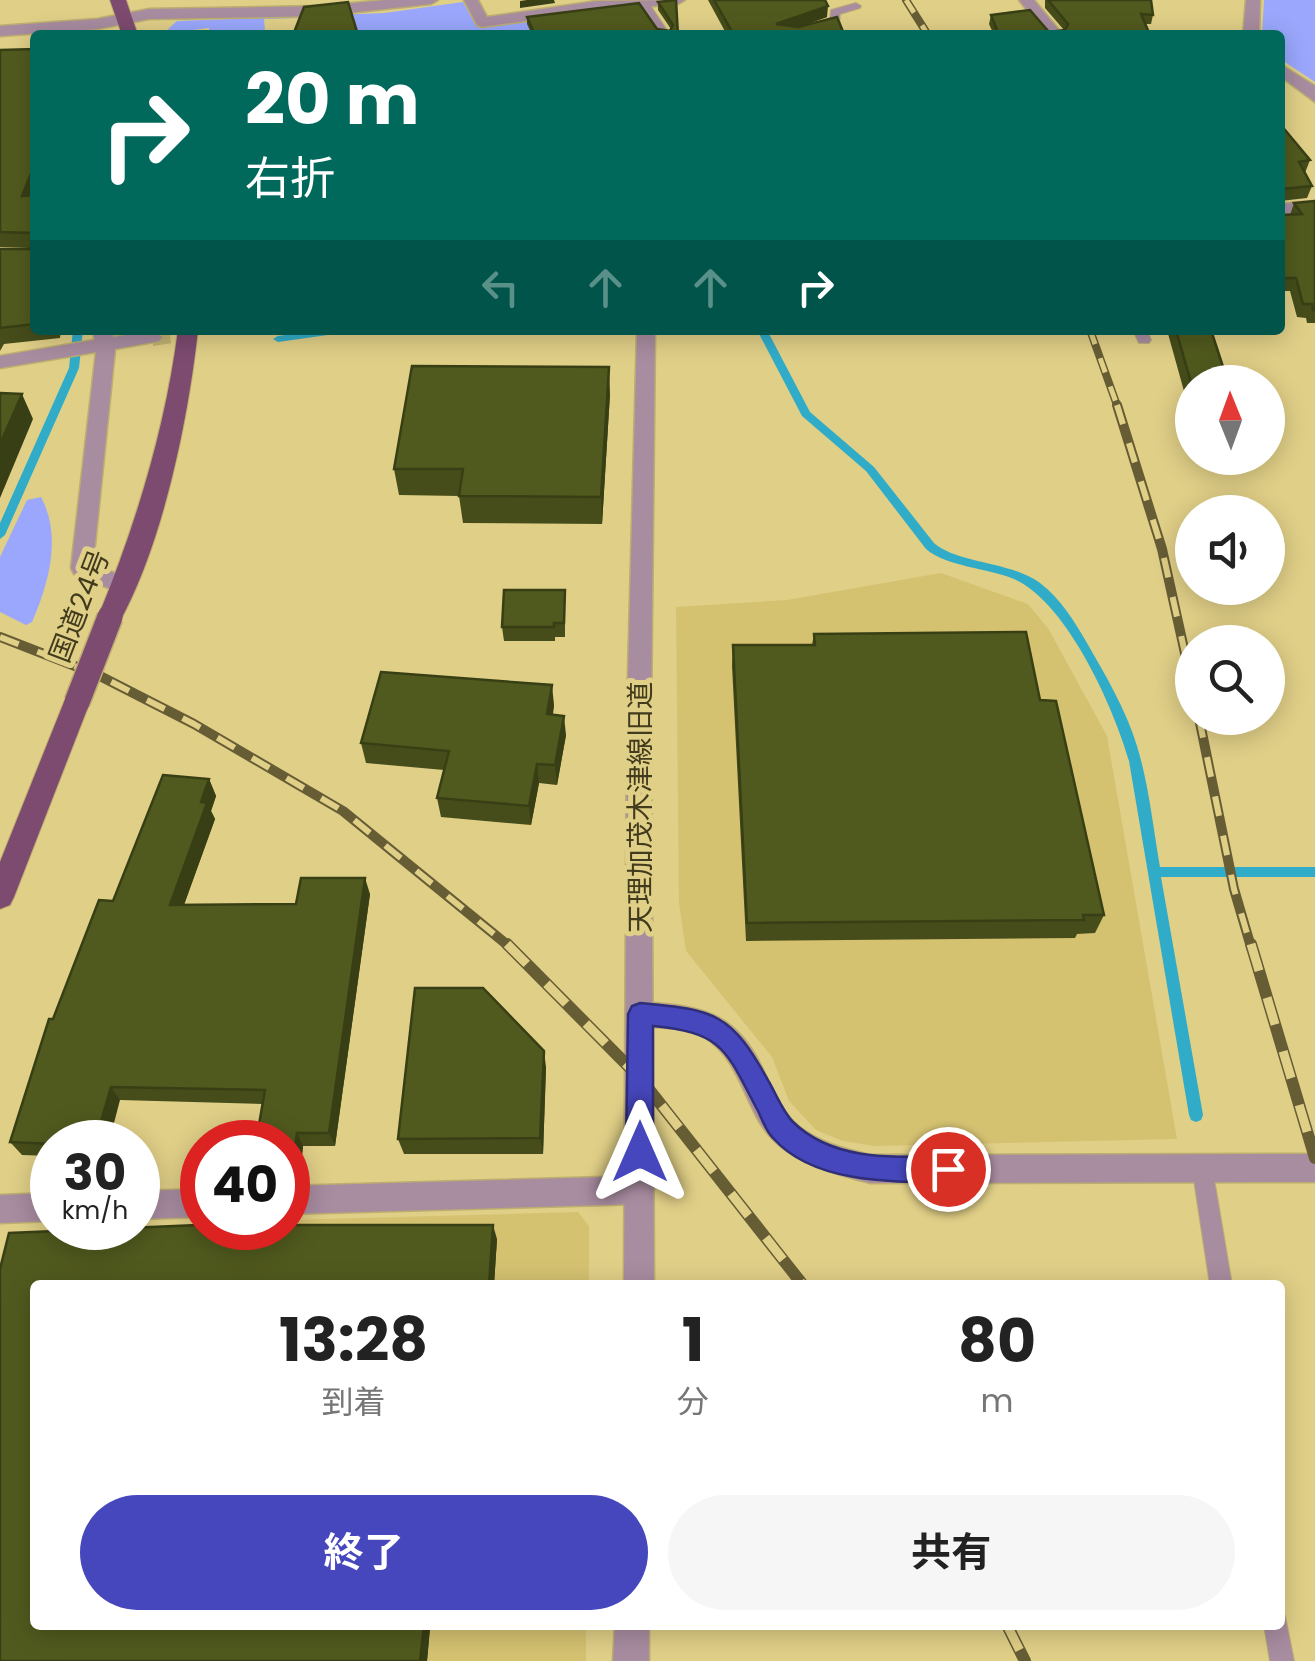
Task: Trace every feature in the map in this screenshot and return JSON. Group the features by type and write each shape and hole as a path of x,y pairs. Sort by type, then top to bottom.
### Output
{"highway":[{"name":"国道24号","path":"0,897 124,586 169,447 185,372 188,335"}],"street":[{"path":"149,14 198,0"},
{"path":"0,31 123,14 321,11 432,0"},
{"path":"471,0 482,22 597,6 678,0"},
{"path":"1026,0 1051,30"},
{"path":"1250,30 1252,0"},
{"path":"1285,72 1310,89 1315,97"},
{"path":"1285,209 1315,206"},
{"name":"天理加茂木津線旧道","path":"638,1280 639,713 646,335"},
{"path":"0,362 62,353 100,341 152,338"},
{"path":"100,341 106,360 82,568 124,586"},
{"path":"640,1014 696,1019 716,1029 739,1050 782,1130 817,1153 870,1169 1315,1168"},
{"path":"310,1199 639,1190"},
{"path":"2,1213 30,1210"},
{"path":"631,1661 632,1630"}],"lane":[{"path":"644,4 662,30"},
{"path":"804,30 835,22 835,12 856,6"},
{"path":"1202,1167 1220,1280"},
{"path":"1277,1630 1282,1661"}],"shaded area":[{"path":"1264,0 1315,0 1315,82 1285,62 1285,30 1262,30"},
{"path":"463,2 477,27 558,15 562,30 340,30 302,18 264,19 265,30 168,29 177,21 384,13"},
{"path":"41,497 51,528 51,560 38,607 32,622 26,625 0,612 0,557 27,500"},
{"path":"941,573 1028,604 1048,628 1107,736 1177,1139 875,1146 843,1141 816,1130 789,1101 772,1057 686,951 679,903 676,607 787,600"},
{"path":"578,1212 589,1226 589,1280 30,1280 30,1630 586,1630 586,1661 0,1661 0,1263 7,1249 30,1247 30,1250 160,1250 160,1233 180,1230 180,1250 310,1250 310,1219"}],"building":[{"path":"676,0 678,30 670,30 673,25 658,2"},
{"path":"714,0 825,0 828,6 776,24 798,27 837,17 842,30 731,30"},
{"path":"1048,0 1151,0 1153,15 1141,14 1148,30 1065,30 1068,24"},
{"path":"348,2 356,30 295,30 304,7"},
{"path":"639,3 657,29 664,30 533,30 527,17"},
{"path":"1030,10 1047,30 997,30 991,15"},
{"path":"30,49 30,176 22,196 30,195 30,233 0,232 0,50"},
{"path":"1285,130 1310,160 1299,162 1312,186 1285,189"},
{"path":"1315,201 1315,310 1312,304 1303,304 1296,278 1285,278 1285,215 1302,214 1294,203"},
{"path":"0,249 29,249 30,325 0,328"},
{"path":"1177,335 1213,335 1222,365 1186,365"},
{"path":"412,366 609,367 601,497 459,496 463,469 394,469"},
{"path":"0,393 22,394 0,444"},
{"path":"504,590 565,590 564,623 554,623 554,627 502,627"},
{"path":"1026,632 1040,700 1056,701 1104,915 1083,915 1084,920 747,923 733,645 815,645 814,634"},
{"path":"381,672 552,685 547,714 564,716 555,765 537,764 529,806 437,798 449,751 361,743"},
{"path":"163,775 209,779 201,802 207,803 170,905 296,904 301,878 365,878 329,1133 310,1133 310,1120 260,1120 265,1090 111,1087 101,1120 30,1120 30,1143 10,1142 49,1019 53,1019 99,900 113,901"},
{"path":"415,988 483,988 544,1051 540,1138 398,1139"},
{"path":"310,1225 493,1225 489,1280 30,1280 30,1630 423,1630 420,1661 0,1661 0,1269 9,1233 30,1232 30,1250 160,1250 160,1227 180,1226 180,1250 310,1250"}],"waterway":[{"path":"0,535 74,368 77,335"},
{"path":"278,339 306,335"},
{"path":"765,335 806,414 870,469 930,546 939,554 1025,580 1050,599 1065,618 1095,667 1130,743 1154,872"},
{"path":"1154,872 1315,872"},
{"path":"1154,872 1196,1115"}],"tunnel":[{"path":"152,337 166,335"}],"railway":[{"path":"906,0 925,30"},
{"path":"1092,335 1118,407"},
{"path":"1118,407 1162,549 1179,625"},
{"path":"0,637 98,675 194,724 343,811 510,947"},
{"path":"1202,735 1234,889 1251,947"},
{"path":"507,944 510,947"},
{"path":"1251,944 1315,1158"},
{"path":"510,947 640,1078 799,1280"},
{"path":"1010,1630 1025,1661"}],"route":[{"path":"640,1152 640,1014 696,1019 728,1038 739,1050 782,1130 817,1153 870,1169 948,1169"}]}
